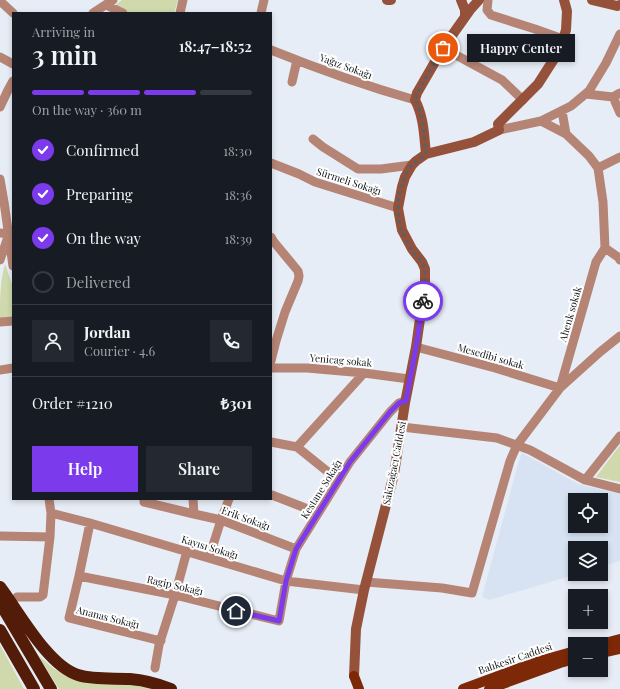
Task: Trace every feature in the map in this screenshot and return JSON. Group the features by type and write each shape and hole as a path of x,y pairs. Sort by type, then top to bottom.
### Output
{"highway":[{"path":"0,587 36,638 54,660 66,669 78,675 143,680 171,689"},
{"path":"0,603 51,689"},
{"path":"0,630 34,689"},
{"path":"0,638 34,689"}],"main road":[{"path":"608,642 620,639"},
{"path":"608,651 620,648"},
{"name":"Balıkesir Caddesi","path":"463,689 536,662 568,653"},
{"name":"Balıkesir Caddesi","path":"489,689 568,661"},
{"path":"354,676 354,689"},
{"path":"354,676 359,689"}],"street":[{"path":"180,12 183,0"},
{"path":"261,12 264,0"},
{"path":"461,0 465,10 465,16"},
{"path":"479,0 465,16 443,48 417,93 415,100 419,108 422,121 426,154 474,142 499,130 541,121 571,106 589,91 606,63 620,34"},
{"path":"488,0 487,10 491,15 563,39"},
{"path":"499,130 498,124 538,84 554,59 566,30 567,11 564,0"},
{"path":"592,0 617,6 620,5"},
{"path":"616,0 620,1"},
{"path":"0,1 12,12"},
{"path":"95,12 110,2 122,12"},
{"path":"443,48 502,80 523,100"},
{"name":"Yağız Sokağı","path":"272,50 374,88 415,100"},
{"path":"0,58 12,64"},
{"path":"292,82 297,60"},
{"path":"0,107 12,83"},
{"path":"586,94 617,95 620,113"},
{"path":"562,111 566,134"},
{"path":"541,121 566,134 589,156 598,168 603,202 605,248 620,260"},
{"path":"313,139 358,169 381,169 412,165"},
{"name":"Sakızağacı Caddesi","path":"354,676 356,629 365,586 394,474 425,288 425,269 402,230 398,208 405,177 412,165 426,154"},
{"path":"598,168 620,158"},
{"name":"Sürmeli Sokağı","path":"272,163 315,182 398,208"},
{"path":"0,178 4,234 12,262"},
{"path":"0,260 4,234"},
{"path":"272,239 298,271 299,276 285,312 272,357"},
{"name":"Ahenk sokak","path":"560,388 596,262 605,248"},
{"path":"0,322 12,321"},
{"path":"517,445 560,388 620,336"},
{"name":"Mesedibi sokak","path":"416,347 560,388"},
{"path":"0,370 12,368"},
{"name":"Yenicag sokak","path":"272,368 307,368 364,372 410,379"},
{"path":"297,447 364,372"},
{"name":"Kestane Sokağı","path":"286,581 296,549 350,462 390,412 399,403 406,401"},
{"path":"402,427 497,438 530,450 585,480 620,489"},
{"path":"585,480 620,436"},
{"path":"272,442 297,447 338,480"},
{"name":"Kayısı Sokağı","path":"51,513 187,551 286,581 365,586 442,588 472,594 510,461 517,445"},
{"path":"272,495 318,513"},
{"path":"17,598 40,597 43,595 50,537 51,513 49,500"},
{"name":"Erik Sokağı","path":"144,500 144,502 221,520 296,549"},
{"path":"193,500 194,514"},
{"path":"208,558 229,500"},
{"path":"79,576 90,523"},
{"path":"0,536 50,537"},
{"path":"155,668 161,641 187,551"},
{"name":"Ragip Sokağı","path":"79,576 175,595 279,621 286,581"},
{"name":"Ananas Sokağı","path":"79,576 69,618 161,641"}],"shaded area":[{"path":"522,453 578,484 620,494 620,561 608,565 608,541 568,541 568,577 489,600 482,597"}],"green space":[{"path":"122,0 178,0 174,12 129,12 114,6"},
{"path":"5,264 12,284 12,317 0,318 0,297"},
{"path":"620,445 620,482 596,477"},
{"path":"0,645 24,689 0,689"},
{"path":"38,655 53,668 67,677 81,682 96,684 140,685 158,689 59,689"}],"way so far":[{"path":"423,301 425,269 402,230 398,208 405,177 412,165 426,154 424,130 419,108 415,100 417,93 443,48"}],"place":[{"name":"Happy Center","path":"443,48"}],"route":[{"path":"236,611 279,621 286,581 296,549 350,462 390,412 399,403 406,401 423,301"}]}
